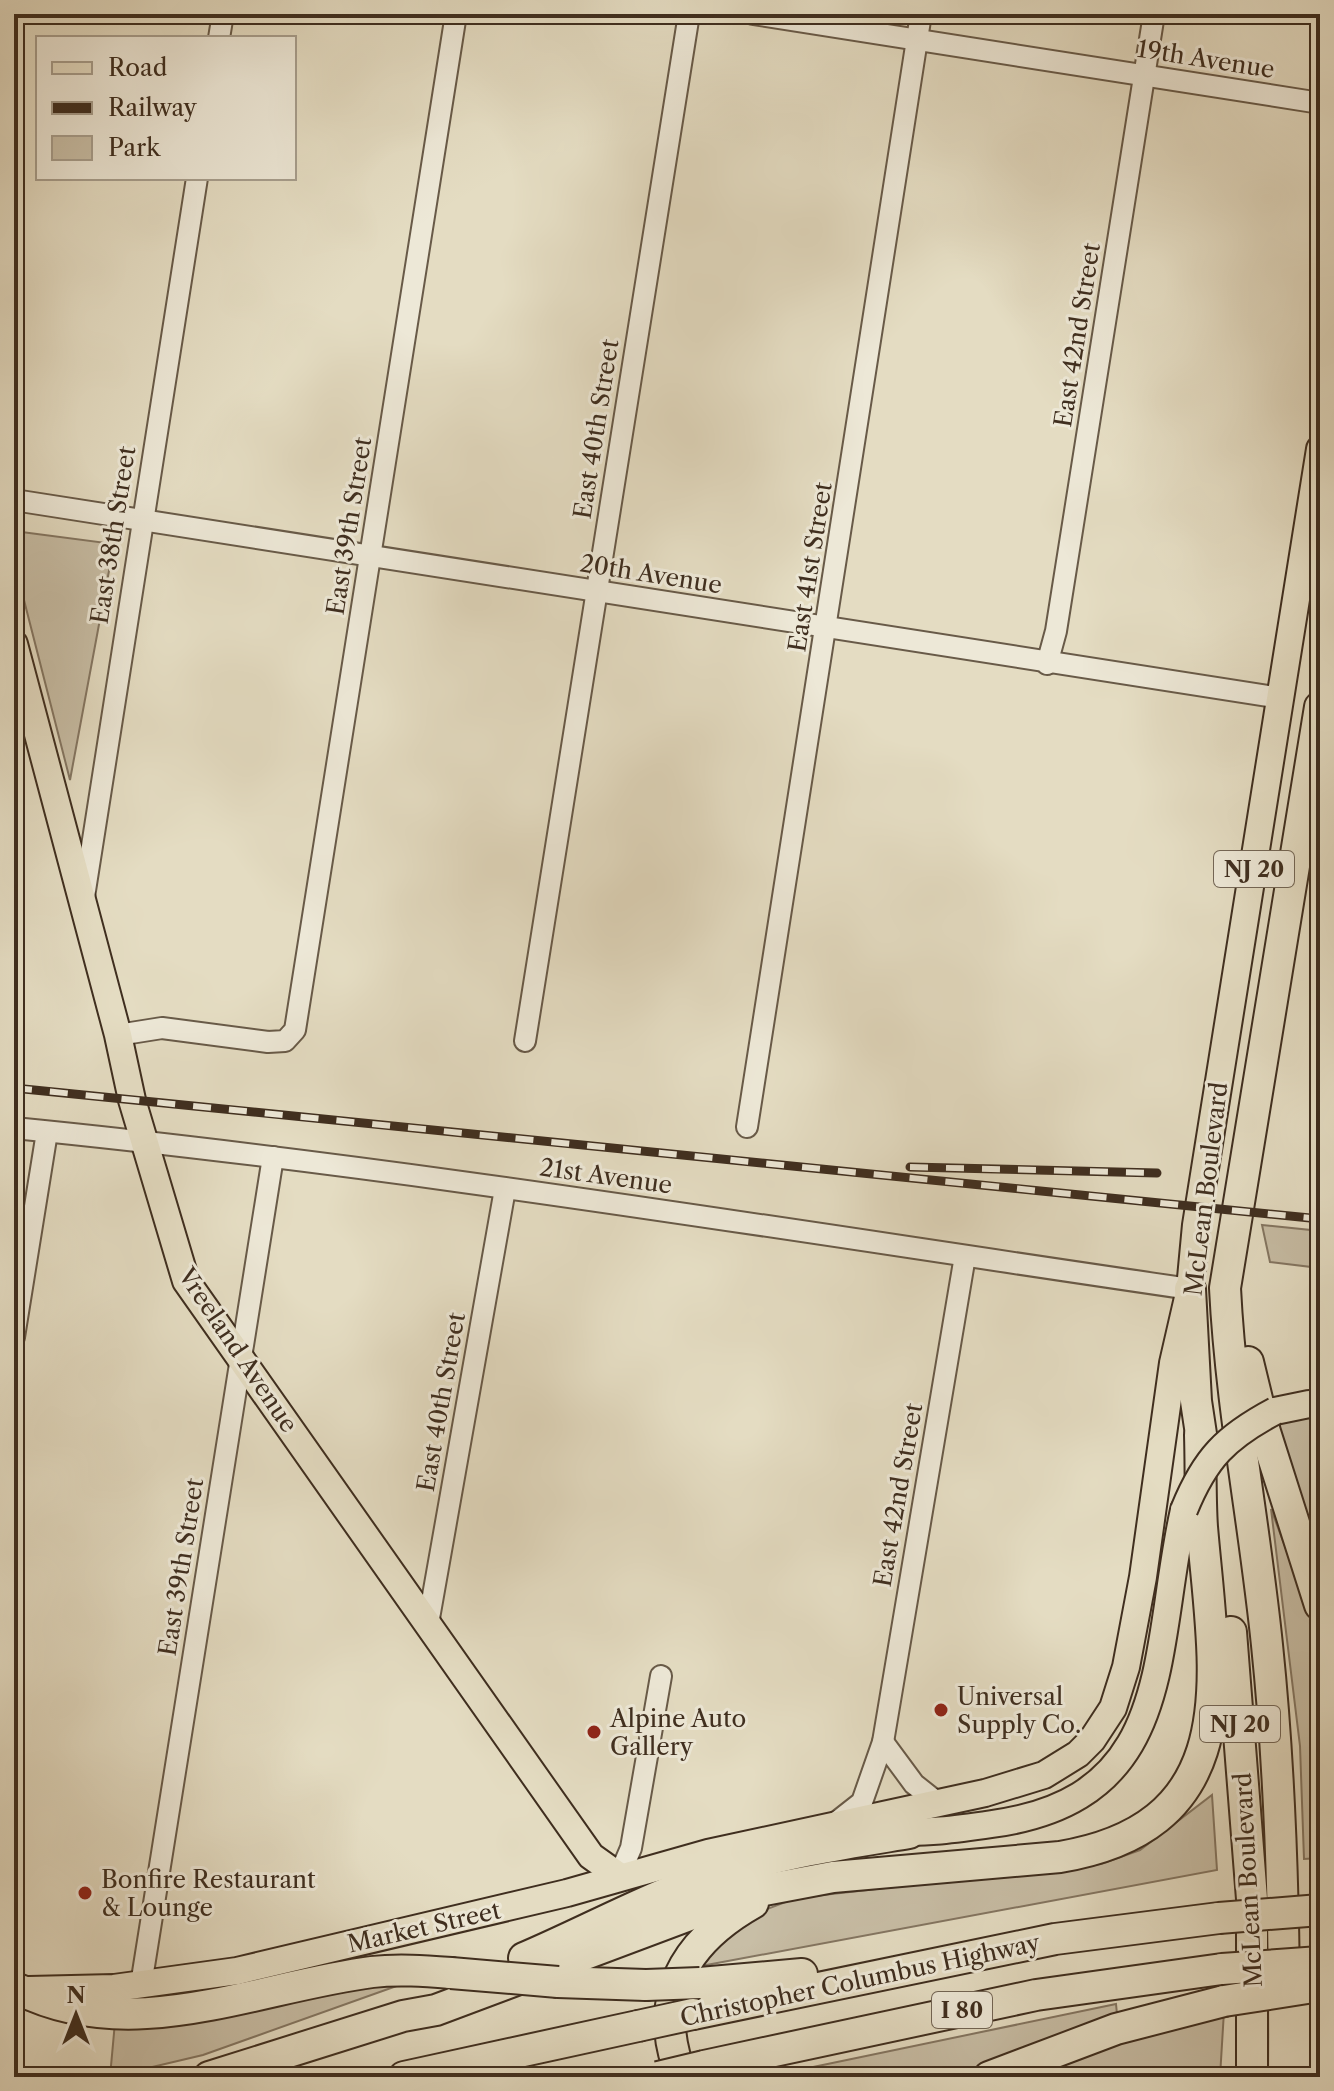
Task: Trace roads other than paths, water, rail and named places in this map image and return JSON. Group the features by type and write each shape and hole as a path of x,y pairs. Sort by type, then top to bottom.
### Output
{"highway":[{"name":"McLean Boulevard","path":"1284,2077 1284,1882 1267,1645 1228,1335 1225,1288 1320,707"},
{"path":"1235,1240 1238,1308 1249,1367 1265,1432 1320,1605"},
{"name":"McLean Boulevard","path":"1190,1289 1200,1435 1214,1503 1238,1690 1252,1899 1252,2077"},
{"path":"209,2077 403,2016 436,2010 550,1969 698,1909 748,1893 799,1883 1093,1852 1147,1826 1180,1793 1194,1770 1204,1743 1212,1704 1215,1662 1202,1523 1200,1435"},
{"path":"403,2016 429,2000 688,1885 769,1859 909,1833"},
{"path":"1284,1882 1314,2077"},
{"path":"693,2072 674,2057 669,2019 676,1983 689,1957 707,1933 734,1913 799,1883"},
{"name":"Christopher Columbus Highway","path":"404,2077 940,1961 1119,1929 1320,1910"},
{"path":"17,1989 62,2007 93,2013 132,2014 173,2011 371,1973 451,1973 558,1982 646,1985 700,1983 940,1961"},
{"name":"Christopher Columbus Highway","path":"658,2077 693,2072 1036,1995 1222,1969 1320,1962"},
{"path":"989,2077 1116,2029 1224,2001 1320,1986"}],"main road":[{"name":"McLean Boulevard","path":"1190,1289 1196,1225 1320,449"},
{"name":"Vreeland Avenue","path":"14,644 118,1035 132,1100 186,1281 591,1856 619,1876"},
{"name":"Market Street","path":"17,1989 141,1985 237,1971 1044,1775 1085,1747 1113,1708 1126,1667 1143,1577 1169,1391 1190,1289"},
{"path":"829,1827 909,1833 1003,1823 1046,1813 1079,1798 1117,1766 1144,1717 1155,1679 1184,1510 1199,1473 1220,1447 1246,1427 1275,1411 1309,1404 1320,1406"}],"street":[{"path":"219,36 223,14"},
{"name":"East 39th Street","path":"118,1035 162,1028 268,1042 285,1041 292,1037 456,14"},
{"name":"East 40th Street","path":"525,1041 689,14"},
{"name":"19th Avenue","path":"753,14 1320,103"},
{"name":"East 41st Street","path":"747,1127 921,14"},
{"name":"East 42nd Street","path":"1047,664 1056,631 1154,14"},
{"name":"East 38th Street","path":"83,901 197,180"},
{"name":"20th Avenue","path":"14,500 1047,664 1281,698"},
{"name":"21st Avenue","path":"14,1128 273,1157 1190,1289"},
{"path":"14,1337 47,1132"},
{"name":"East 39th Street","path":"141,1985 273,1157"},
{"name":"East 40th Street","path":"428,1624 505,1189"},
{"name":"East 42nd Street","path":"829,1827 862,1802 883,1742 965,1256"},
{"path":"619,1876 631,1848 661,1676"},
{"path":"883,1742 914,1784 938,1803"}],"railway":[{"path":"14,1088 1320,1219"},
{"path":"910,1167 1157,1173"}],"place":[{"name":"Universal Supply Co.","path":"941,1710"},
{"name":"Alpine Auto Gallery","path":"594,1732"},
{"name":"Bonfire Restaurant & Lounge","path":"85,1893"}]}
